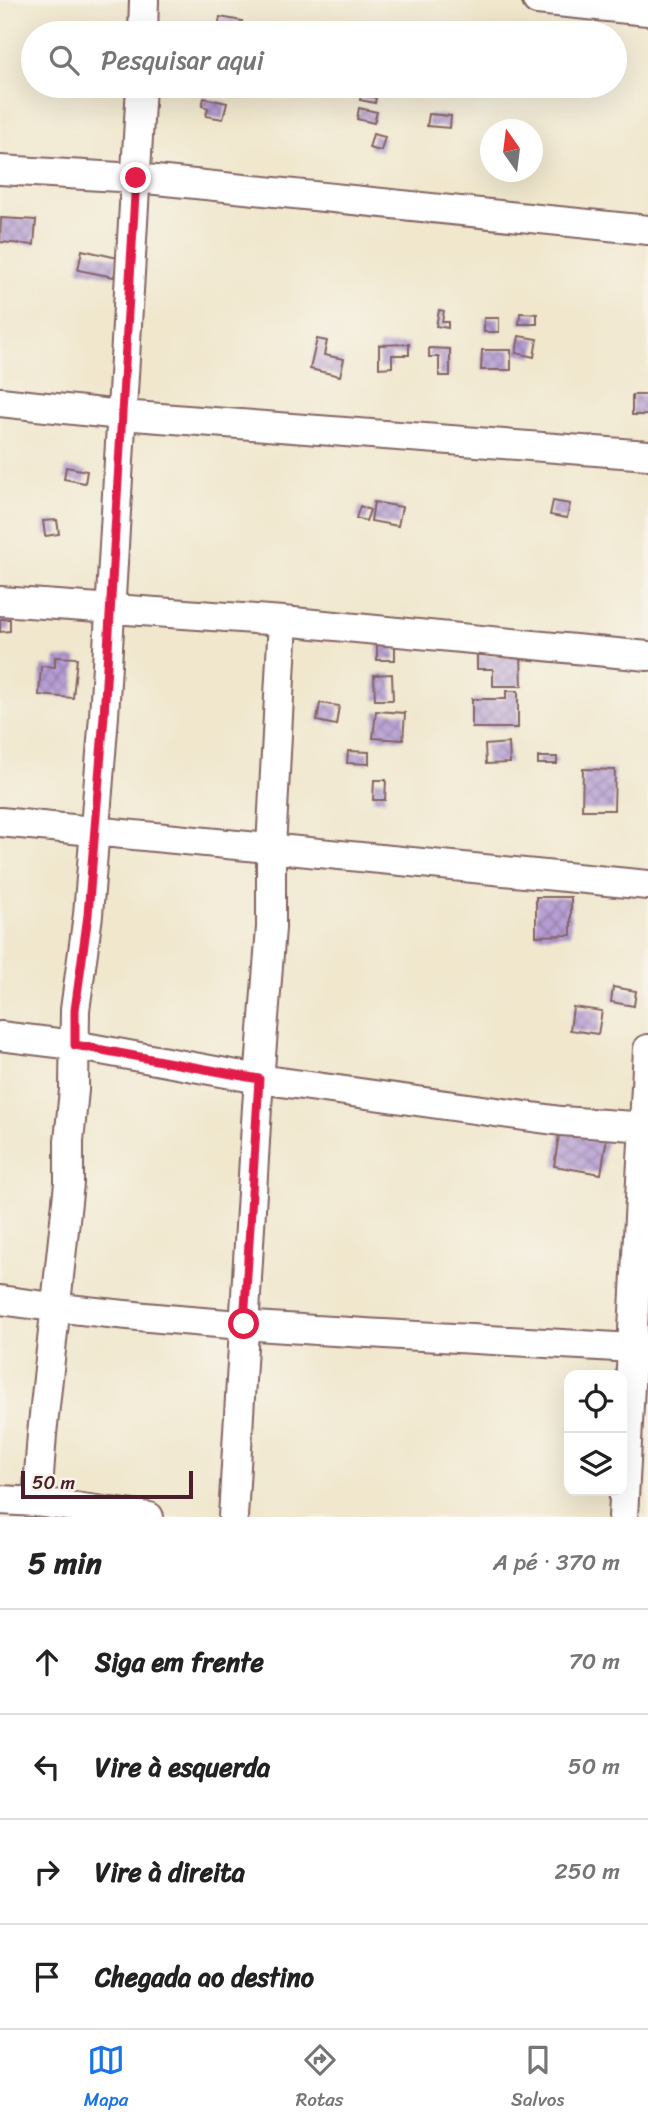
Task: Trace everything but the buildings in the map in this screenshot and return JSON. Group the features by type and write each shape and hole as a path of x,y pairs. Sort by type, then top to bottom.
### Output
{"street":[{"path":"143,21 144,0"},
{"path":"537,0 648,10"},
{"path":"37,1502 69,1183 75,1010 88,915 95,831 111,610 140,98"},
{"path":"0,170 136,178 648,230"},
{"path":"0,402 121,415 648,454"},
{"path":"0,601 283,621 648,656"},
{"path":"233,1517 259,1079 271,928 271,848 283,621"},
{"path":"0,822 648,885"},
{"path":"0,1036 75,1045 259,1079 561,1121 646,1127"},
{"path":"623,1517 640,1349 648,1049"},
{"path":"0,1300 57,1308 244,1324 640,1349"},
{"path":"0,1500 37,1502 149,1517"}],"route":[{"path":"136,178 104,716 88,915 75,1010 75,1045 259,1079 244,1324"}]}
